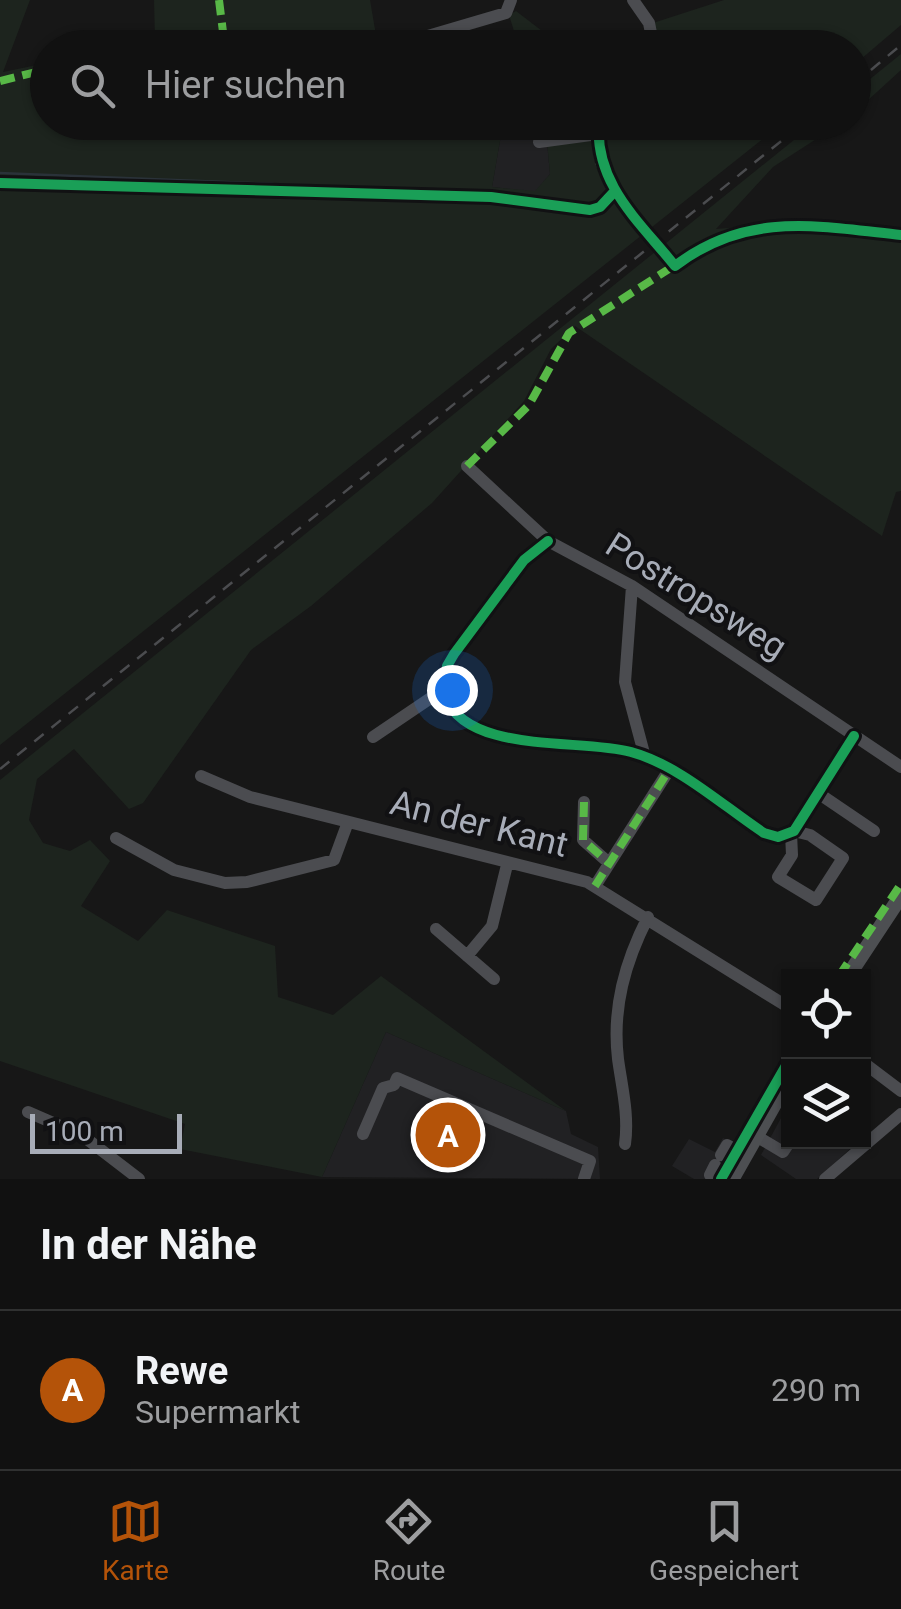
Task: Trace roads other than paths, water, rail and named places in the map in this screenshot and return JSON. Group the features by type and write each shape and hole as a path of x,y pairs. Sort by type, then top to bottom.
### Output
{"main road":[{"path":"853,969 901,896"},
{"path":"732,1179 756,1136 781,1109"}],"street":[{"path":"448,30 506,13 511,0"},
{"path":"634,0 650,30"},
{"path":"539,142 547,140"},
{"path":"0,182 491,197 590,210 600,207 614,192 601,162 599,140"},
{"name":"Postropsweg","path":"467,466 548,541 632,586 901,767"},
{"path":"548,541 524,560 447,666 444,689 454,712 503,736 616,749 646,758 764,833 778,837 792,832 810,834 842,858 816,900 778,877 792,855 792,832 854,736"},
{"path":"632,586 625,682 646,758"},
{"path":"373,737 444,689"},
{"path":"595,886 670,770"},
{"name":"An der Kant","path":"202,776 250,797 595,886 781,1002"},
{"path":"818,792 874,831"},
{"path":"584,802 583,840 609,864"},
{"name":"An der Kant","path":"116,838 192,878 247,882 334,860 348,822"},
{"path":"467,956 492,926 508,864"},
{"path":"625,1144 628,1123 616,1013 625,970 648,917"},
{"path":"436,929 494,979"},
{"path":"871,1068 901,1092"},
{"path":"363,1134 384,1088 394,1085 398,1078 590,1161 584,1179"},
{"path":"28,1112 83,1136 138,1179"},
{"path":"825,1179 901,1114"},
{"path":"756,1136 783,1152 785,1149"},
{"path":"718,1166 727,1145 745,1156"}],"waterway":[{"path":"0,173 273,184"}],"railway":[{"path":"871,70 901,45"},
{"path":"0,769 783,140"}],"place":[{"name":"Rewe","path":"448,1135"}]}
